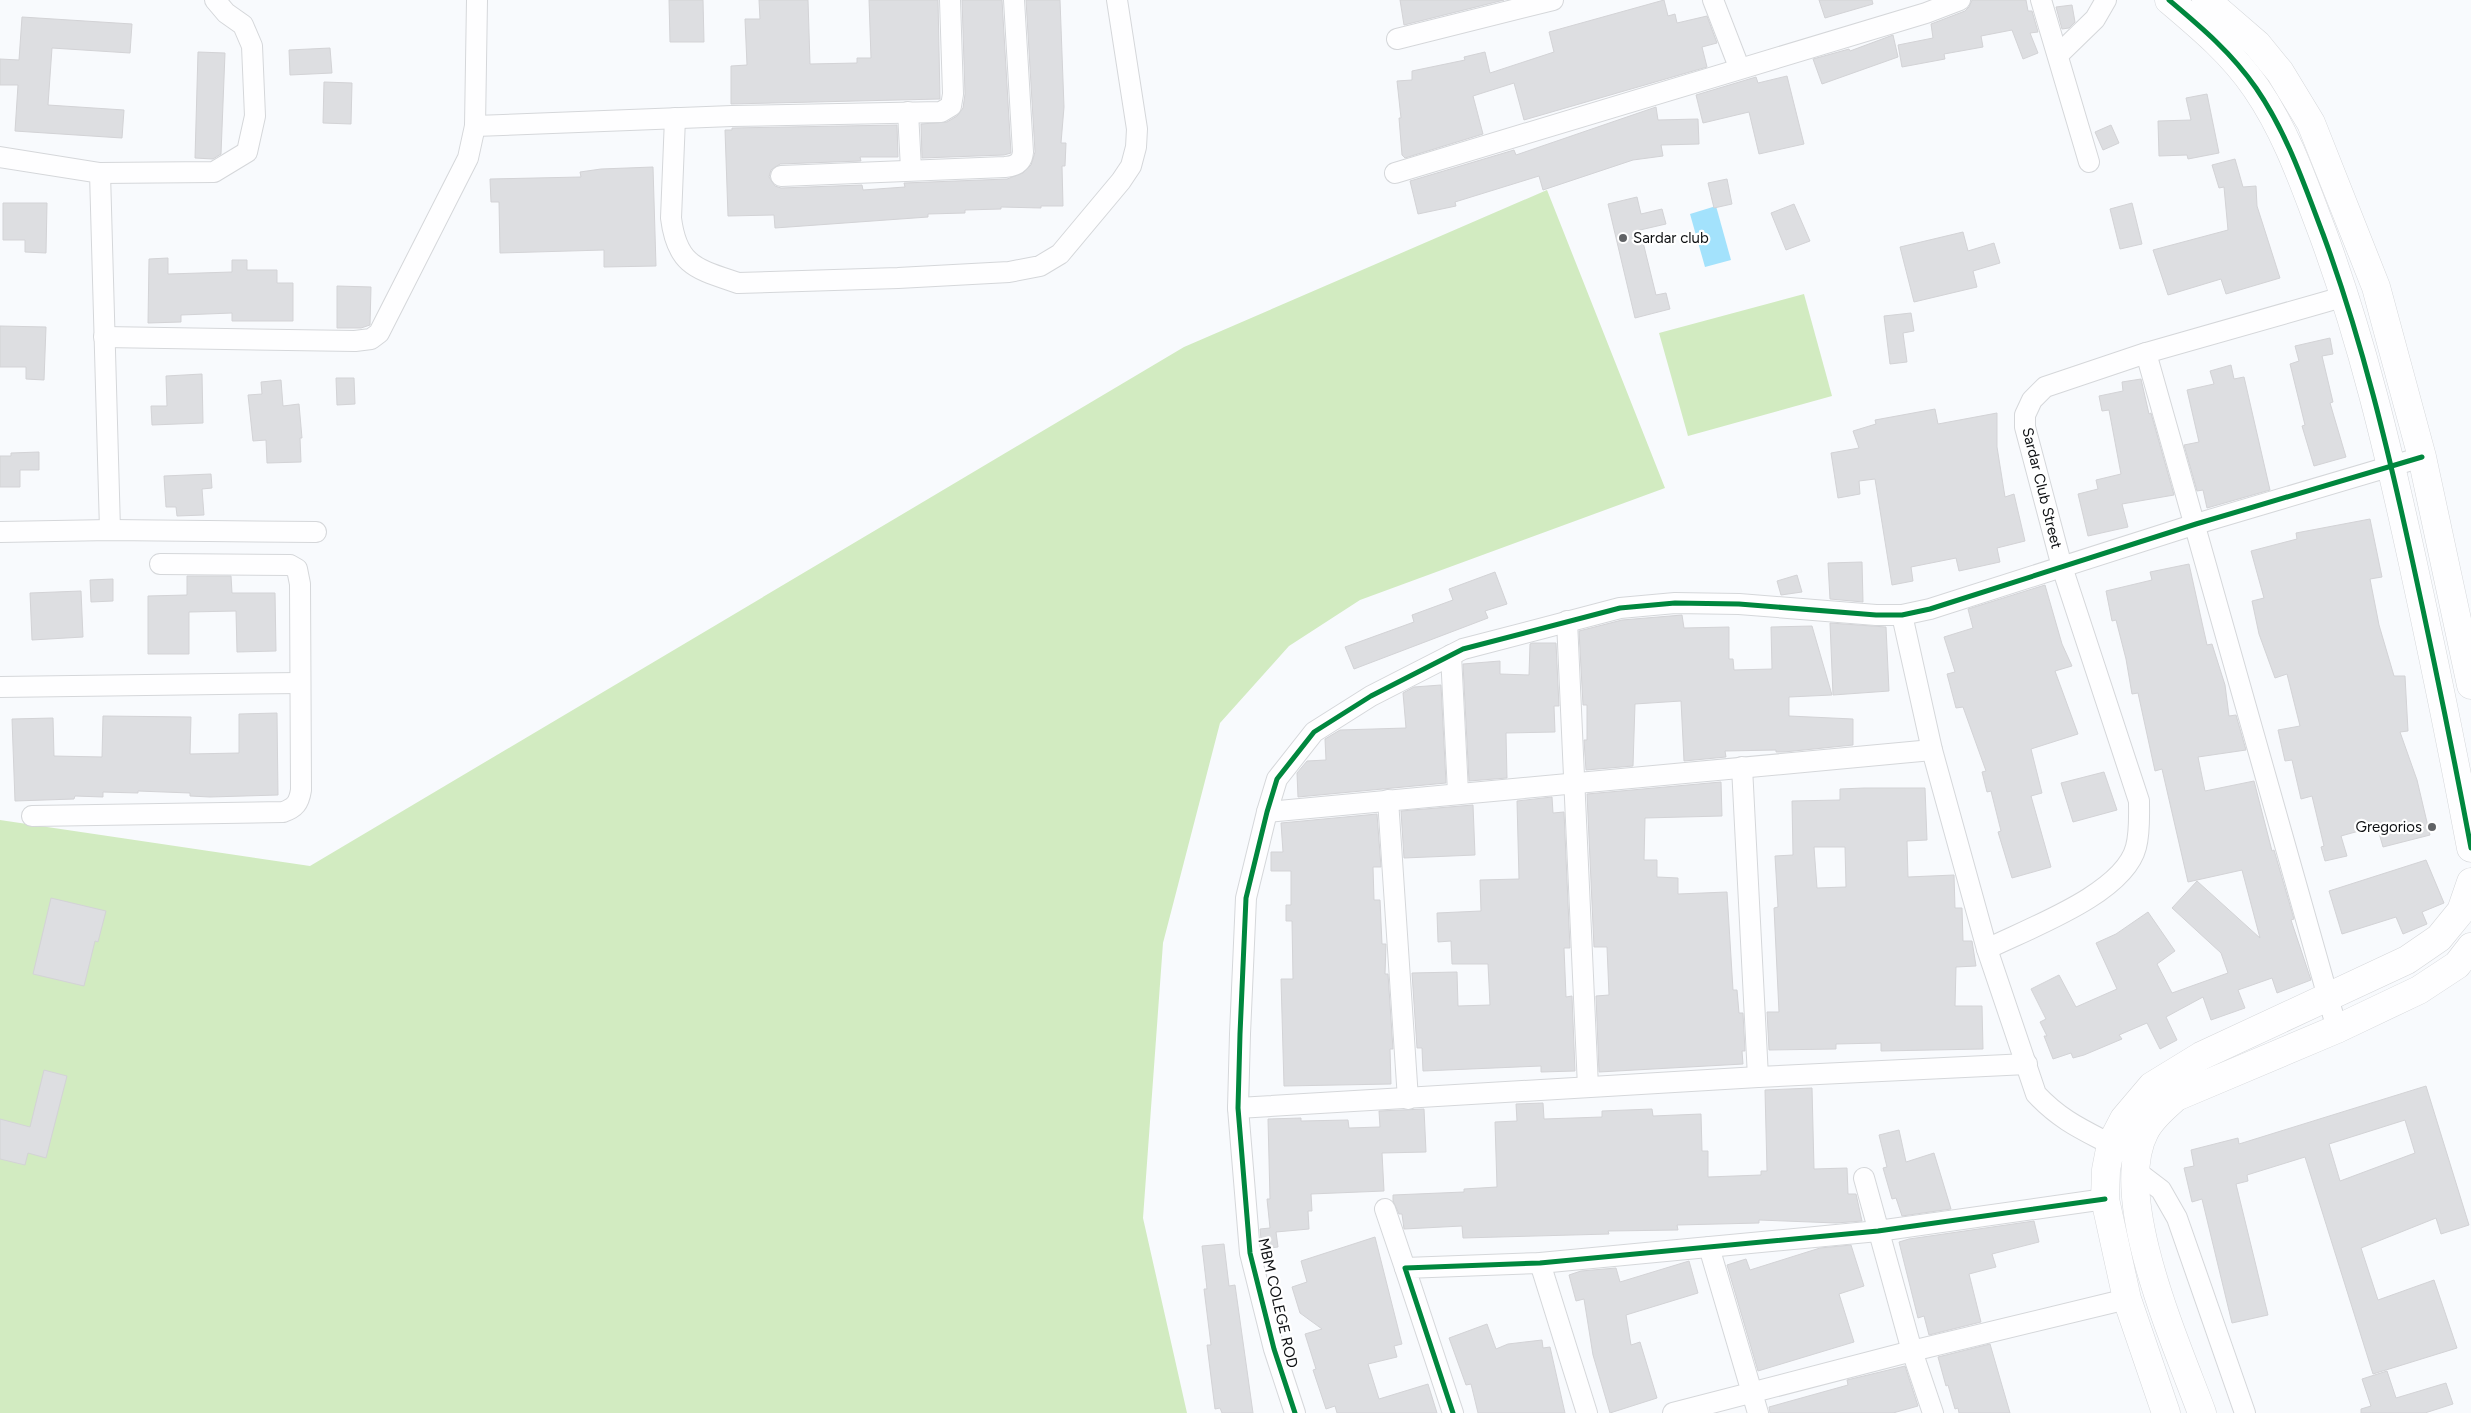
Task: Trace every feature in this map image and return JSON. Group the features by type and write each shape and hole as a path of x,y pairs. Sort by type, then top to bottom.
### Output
{"street":[{"path":"0,157 100,173 214,172 247,152 255,116 252,46 243,25 226,13 215,0"},
{"path":"104,337 355,341 371,339 379,333 468,158 474,126 477,0"},
{"path":"474,126 674,118 941,112 951,106 953,94 950,0"},
{"path":"781,176 1010,166 1022,159 1014,0"},
{"path":"674,118 671,218 673,233 679,249 687,262 717,276 738,282 898,278 1009,272 1040,266 1060,254 1131,166 1137,129 1117,0"},
{"path":"1397,39 1553,0"},
{"path":"1713,0 1739,67"},
{"path":"1395,173 1739,67 1923,6 1960,0"},
{"path":"2041,0 2089,162"},
{"path":"2058,55 2095,19 2106,0"},
{"path":"2169,0 2238,62 2258,90 2288,140 2346,296 2392,465 2446,712 2471,848"},
{"path":"2206,0 2257,44 2280,72 2311,123 2376,287 2422,457 2471,685"},
{"path":"908,112 911,170"},
{"path":"100,173 110,530"},
{"path":"2337,1029 2196,524 2146,353 2346,296"},
{"name":"Sardar Club Street","path":"1987,949 2092,898 2122,872 2136,848 2139,800 2062,567 2025,427 2025,415 2032,400 2045,387 2146,353"},
{"name":"MBM COLEGE ROD","path":"1295,1413 1274,1349 1250,1253 1238,1108 1246,898 1267,812 1278,779 1314,732 1370,696 1463,649 1567,621 1620,608 1675,603 1739,604 1876,615 1902,615 1930,609 2196,524 2422,457"},
{"path":"0,532 110,530 316,532"},
{"path":"32,816 283,812 294,808 300,800 300,584 297,569 290,565 160,564"},
{"path":"1902,615 1932,750 1987,949 2036,1094 2054,1112 2073,1126 2111,1144 2136,1164 2161,1190 2177,1218 2245,1413"},
{"path":"1567,621 1576,782 1588,1087"},
{"path":"1452,655 1458,792"},
{"path":"0,687 300,683"},
{"path":"1267,812 1458,792 1932,750"},
{"path":"1742,767 1758,1077"},
{"path":"1388,800 1408,1099"},
{"path":"2471,882 2461,911 2439,938 2407,960 2201,1056 2152,1086 2124,1119 2111,1144 2106,1170 2105,1199 2127,1299 2162,1412 2200,1407 2150,1270 2140,1230 2135,1196 2136,1164 2145,1131 2160,1110 2176,1097 2337,1029 2419,990 2456,965 2471,947"},
{"path":"1238,1108 1758,1077 2027,1064"},
{"path":"1864,1178 1912,1351 1933,1413"},
{"path":"1405,1268 1540,1263 1878,1231 2105,1199"},
{"path":"1385,1209 1453,1413"},
{"path":"1708,1247 1758,1413"},
{"path":"1540,1263 1586,1413"},
{"path":"1673,1413 1912,1351 2127,1299"}],"green space":[{"path":"1547,190 1665,488 1360,600 1289,646 1220,723 1163,943 1143,1218 1187,1413 0,1413 0,820 310,866 1184,347"},
{"path":"1804,294 1832,396 1688,436 1659,333"}],"water":[{"path":"1716,206 1731,260 1705,267 1690,214"}],"building":[{"path":"669,0 703,0 704,42 670,42"},
{"path":"759,0 808,0 810,64 857,63 857,58 871,58 869,0 938,0 940,99 731,104 731,66 747,65 745,19 760,19"},
{"path":"962,0 1002,0 1011,153 1004,155 922,158 921,124 947,122 957,116 963,108 965,94"},
{"path":"1026,0 1060,0 1064,107 1061,143 1066,143 1065,166 1062,166 1063,206 1041,206 1041,208 1001,207 1001,209 965,210 965,213 928,214 928,217 775,228 774,215 728,216 725,130 732,130 732,128 897,125 898,157 860,157 861,161 780,164 771,170 769,177 775,186 781,188 862,185 863,190 905,187 904,183 1007,179 1023,173 1031,165 1035,152"},
{"path":"1400,0 1504,0 1404,25"},
{"path":"1664,0 1668,16 1675,14 1677,23 1707,16 1717,43 1702,47 1707,67 1524,120 1514,83 1473,96 1483,134 1405,158 1402,155 1397,81 1412,80 1412,71 1465,60 1464,57 1485,52 1490,73 1554,52 1549,32"},
{"path":"1819,0 1872,0 1873,4 1825,18"},
{"path":"1972,0 2026,0 2028,11 2032,11 2038,32 2030,33 2038,53 2023,59 2012,30 1981,36 1983,47 1944,54 1945,59 1902,67 1898,45 1933,38 1931,24 1965,11"},
{"path":"2072,5 2075,22 2069,28 2062,29 2056,7"},
{"path":"22,17 132,24 130,53 52,48 48,105 124,110 122,138 15,131 18,85 0,85 0,59 19,60"},
{"path":"1893,35 1898,57 1822,84 1813,59 1849,49 1850,51"},
{"path":"330,48 332,73 290,75 289,50"},
{"path":"198,52 225,53 221,154 213,159 195,158"},
{"path":"1787,76 1804,144 1759,154 1749,112 1703,123 1696,95 1756,77 1758,83"},
{"path":"324,82 352,83 351,124 323,123"},
{"path":"2207,94 2219,153 2188,159 2187,155 2159,156 2158,121 2191,120 2186,98"},
{"path":"1656,107 1658,120 1698,119 1699,144 1661,145 1663,156 1633,160 1543,190 1539,176 1455,202 1456,206 1418,214 1410,181 1514,150 1516,155"},
{"path":"2111,125 2119,143 2103,150 2095,132"},
{"path":"2235,159 2243,187 2256,186 2257,206 2280,278 2226,294 2221,279 2168,295 2153,250 2228,230 2224,187 2219,188 2212,165"},
{"path":"653,167 656,266 604,267 604,250 500,253 499,202 491,202 490,179 581,177 580,172 601,169"},
{"path":"1727,179 1732,204 1714,208 1708,183"},
{"path":"1637,197 1641,214 1662,209 1666,224 1640,230 1656,295 1666,293 1670,309 1635,318 1608,204"},
{"path":"3,203 47,203 46,253 25,252 25,240 3,240"},
{"path":"2132,203 2142,244 2120,249 2110,209"},
{"path":"1794,204 1810,241 1786,250 1771,213"},
{"path":"1963,232 1968,251 1994,243 2000,263 1973,271 1977,287 1914,302 1900,247"},
{"path":"168,258 168,274 232,272 232,260 247,260 247,270 277,270 277,283 293,283 293,321 232,321 232,313 181,315 181,322 148,323 149,259"},
{"path":"337,286 371,287 370,325 361,328 337,328"},
{"path":"1911,313 1914,331 1903,333 1907,362 1890,364 1884,316"},
{"path":"0,326 46,327 44,380 26,379 26,367 0,367"},
{"path":"2330,338 2333,354 2322,356 2333,402 2330,403 2346,457 2314,466 2302,426 2305,425 2290,364 2299,361 2295,346"},
{"path":"2231,365 2234,379 2244,377 2270,490 2207,508 2203,490 2197,491 2184,445 2199,442 2187,390 2214,384 2210,371"},
{"path":"202,374 203,423 152,425 151,406 167,406 166,376"},
{"path":"336,378 354,378 355,404 337,405"},
{"path":"2141,379 2149,414 2151,413 2174,495 2122,504 2128,527 2088,536 2078,494 2098,489 2096,480 2121,474 2109,410 2102,411 2099,396 2123,391 2122,382"},
{"path":"281,380 283,406 299,404 302,438 300,438 301,462 267,463 266,440 253,441 248,395 262,394 261,382"},
{"path":"1935,409 1938,424 1997,413 1997,447 2005,497 2014,494 2025,541 1997,548 2000,562 1959,571 1956,558 1911,567 1913,581 1892,585 1875,479 1859,481 1860,494 1838,498 1831,453 1859,448 1853,431 1876,424 1875,420"},
{"path":"39,452 39,470 20,470 20,487 0,487 0,456 11,456 11,453"},
{"path":"211,474 212,488 202,489 204,515 177,516 176,507 166,507 164,476"},
{"path":"2370,519 2382,577 2370,579 2379,625 2394,676 2405,676 2408,731 2400,732 2417,780 2430,835 2383,847 2377,826 2341,836 2347,856 2325,861 2321,847 2324,846 2312,796 2301,799 2292,760 2285,761 2278,730 2300,726 2287,674 2275,678 2259,634 2252,601 2264,598 2251,551 2297,539 2296,533"},
{"path":"1862,562 1863,602 1830,599 1828,563"},
{"path":"2189,564 2207,645 2212,644 2225,685 2229,716 2236,715 2246,750 2198,757 2205,791 2254,781 2272,851 2274,850 2294,919 2291,920 2311,980 2277,993 2272,978 2238,990 2245,1008 2211,1020 2203,997 2166,1017 2177,1040 2160,1049 2147,1023 2119,1035 2122,1039 2084,1055 2073,1058 2071,1053 2053,1059 2044,1036 2047,1036 2040,1022 2046,1019 2031,989 2059,975 2076,1007 2117,989 2096,943 2116,934 2148,912 2175,951 2157,964 2172,993 2228,973 2221,953 2172,908 2197,881 2260,938 2242,870 2188,882 2162,769 2155,771 2138,693 2132,694 2126,659 2116,620 2112,621 2106,591 2152,580 2150,572"},
{"path":"1495,572 1507,604 1485,611 1488,618 1354,669 1345,647 1414,622 1412,615 1453,600 1449,589"},
{"path":"1797,575 1802,592 1781,595 1777,581"},
{"path":"187,576 231,576 232,593 275,593 276,651 237,652 236,611 189,612 189,654 148,654 148,596 187,595"},
{"path":"113,579 113,601 91,602 90,580"},
{"path":"2045,585 2062,644 2072,666 2055,671 2078,734 2031,749 2042,793 2031,796 2051,867 2012,878 1998,832 2001,831 1991,791 1987,792 1982,772 1986,771 1963,707 1956,708 1947,674 1955,672 1944,637 1973,628 1968,609"},
{"path":"81,591 83,637 32,640 30,593"},
{"path":"1682,615 1684,628 1729,627 1729,659 1733,659 1734,670 1772,669 1771,627 1812,626 1832,695 1789,697 1789,716 1853,719 1853,745 1784,752 1776,752 1776,750 1725,751 1726,757 1684,761 1681,701 1635,704 1633,766 1586,770 1584,740 1587,740 1587,705 1583,705 1579,631 1622,620"},
{"path":"1830,623 1886,627 1889,691 1833,695"},
{"path":"1556,643 1559,706 1554,706 1555,732 1506,733 1507,778 1469,781 1463,664 1500,661 1500,674 1529,675 1530,644"},
{"path":"1441,685 1446,783 1298,797 1297,773 1307,761 1326,760 1325,739 1340,730 1406,728 1403,693 1414,687"},
{"path":"277,713 278,795 210,797 190,796 190,793 138,791 138,793 103,792 103,797 75,796 74,799 15,801 12,719 53,718 54,756 102,757 103,716 191,717 190,754 239,753 239,714"},
{"path":"2104,772 2117,810 2073,822 2061,783"},
{"path":"1721,782 1722,816 1645,818 1644,860 1657,860 1657,877 1678,878 1678,894 1727,892 1733,990 1737,990 1739,1013 1743,1013 1745,1051 1742,1051 1743,1064 1599,1072 1596,996 1609,995 1607,947 1594,947 1587,794"},
{"path":"1925,788 1927,840 1907,841 1908,877 1954,875 1955,908 1962,908 1963,941 1972,941 1976,966 1956,967 1955,1006 1982,1006 1983,1049 1881,1051 1881,1043 1836,1044 1836,1049 1769,1050 1767,1012 1779,1012 1774,908 1778,907 1775,856 1793,855 1792,801 1840,800 1840,789","holes":["1814,847 1845,847 1846,887 1817,888"]},
{"path":"1552,797 1553,813 1564,812 1570,948 1564,948 1566,997 1572,996 1575,1071 1541,1072 1541,1066 1423,1071 1422,1048 1417,1048 1412,973 1457,972 1458,1006 1490,1005 1488,964 1452,964 1451,941 1438,942 1437,913 1481,911 1480,880 1519,879 1517,801"},
{"path":"1473,805 1475,855 1404,858 1401,811"},
{"path":"1377,814 1381,867 1373,867 1374,900 1380,900 1382,944 1386,944 1385,974 1388,974 1393,1049 1390,1049 1391,1084 1284,1086 1281,979 1293,979 1292,921 1286,921 1286,905 1291,905 1291,871 1271,871 1271,852 1283,852 1281,823"},
{"path":"2426,860 2444,903 2422,912 2427,924 2403,934 2396,917 2342,934 2329,891"},
{"path":"51,898 106,911 98,942 95,941 84,986 33,974"},
{"path":"44,1070 67,1076 46,1158 28,1153 25,1165 0,1159 0,1119 30,1127"},
{"path":"2426,1086 2469,1225 2441,1234 2436,1218 2361,1248 2378,1300 2434,1280 2457,1348 2373,1374 2305,1157 2247,1175 2248,1181 2236,1184 2268,1315 2232,1323 2202,1199 2192,1202 2184,1168 2194,1166 2191,1150 2238,1138 2239,1144","holes":["2405,1120 2415,1153 2340,1181 2329,1144"]},
{"path":"1812,1088 1814,1169 1847,1168 1848,1194 1856,1194 1862,1221 1836,1223 1759,1220 1759,1223 1677,1225 1678,1230 1608,1231 1609,1234 1463,1238 1462,1226 1404,1229 1402,1214 1399,1214 1393,1201 1393,1195 1464,1192 1464,1189 1497,1187 1495,1122 1517,1121 1516,1104 1543,1103 1544,1119 1602,1117 1602,1111 1652,1109 1653,1116 1701,1114 1702,1151 1708,1151 1708,1177 1761,1175 1761,1171 1767,1171 1765,1090"},
{"path":"1424,1109 1426,1152 1382,1153 1384,1191 1311,1194 1312,1211 1308,1211 1309,1229 1276,1232 1278,1247 1262,1249 1260,1229 1270,1228 1267,1199 1270,1199 1268,1119 1301,1118 1301,1121 1348,1120 1349,1128 1380,1127 1379,1111"},
{"path":"1899,1130 1906,1162 1934,1153 1951,1209 1902,1216 1896,1198 1892,1199 1883,1168 1887,1167 1879,1135"},
{"path":"2034,1221 2039,1242 1992,1254 1996,1267 1969,1274 1981,1322 1929,1335 1924,1316 1918,1318 1899,1242"},
{"path":"1375,1237 1402,1344 1394,1346 1397,1357 1368,1364 1379,1399 1428,1384 1437,1413 1337,1413 1335,1406 1326,1409 1313,1370 1316,1369 1305,1334 1322,1329 1300,1313 1292,1287 1307,1282 1301,1261"},
{"path":"1224,1244 1229,1286 1235,1285 1253,1413 1222,1413 1220,1408 1215,1409 1207,1345 1211,1345 1204,1289 1207,1289 1202,1246"},
{"path":"1851,1245 1864,1286 1839,1294 1854,1342 1758,1371 1727,1265 1746,1259 1750,1270 1820,1248"},
{"path":"1689,1261 1698,1293 1626,1315 1631,1345 1640,1342 1657,1398 1610,1413 1593,1355 1584,1299 1576,1301 1569,1275 1581,1271 1616,1268 1620,1282"},
{"path":"1487,1324 1496,1349 1508,1344 1542,1340 1543,1348 1550,1347 1565,1413 1478,1413 1471,1384 1466,1385 1449,1338"},
{"path":"1990,1344 2010,1413 1959,1413 1958,1408 1955,1409 1948,1385 1946,1386 1938,1357"},
{"path":"1905,1366 1918,1406 1893,1413 1770,1413 1769,1407 1848,1385 1847,1380"},
{"path":"2387,1371 2396,1398 2446,1383 2453,1404 2425,1413 2361,1413 2361,1409 2371,1406 2362,1379"}],"cycle path":[{"path":"2169,0 2204,30 2237,63 2256,88 2286,141 2323,234 2362,354 2393,477 2435,667 2471,848"},
{"path":"1295,1413 1274,1349 1250,1253 1238,1108 1240,1034 1246,898 1267,812 1277,779 1314,732 1371,696 1463,649 1620,608 1675,603 1739,604 1876,615 1902,615 1930,609 2196,524 2422,457"},
{"path":"1453,1413 1405,1268 1540,1263 1878,1231 2105,1199"}],"place":[{"name":"Sardar club","path":"1623,238"},
{"name":"Gregorios","path":"2432,827"}]}
